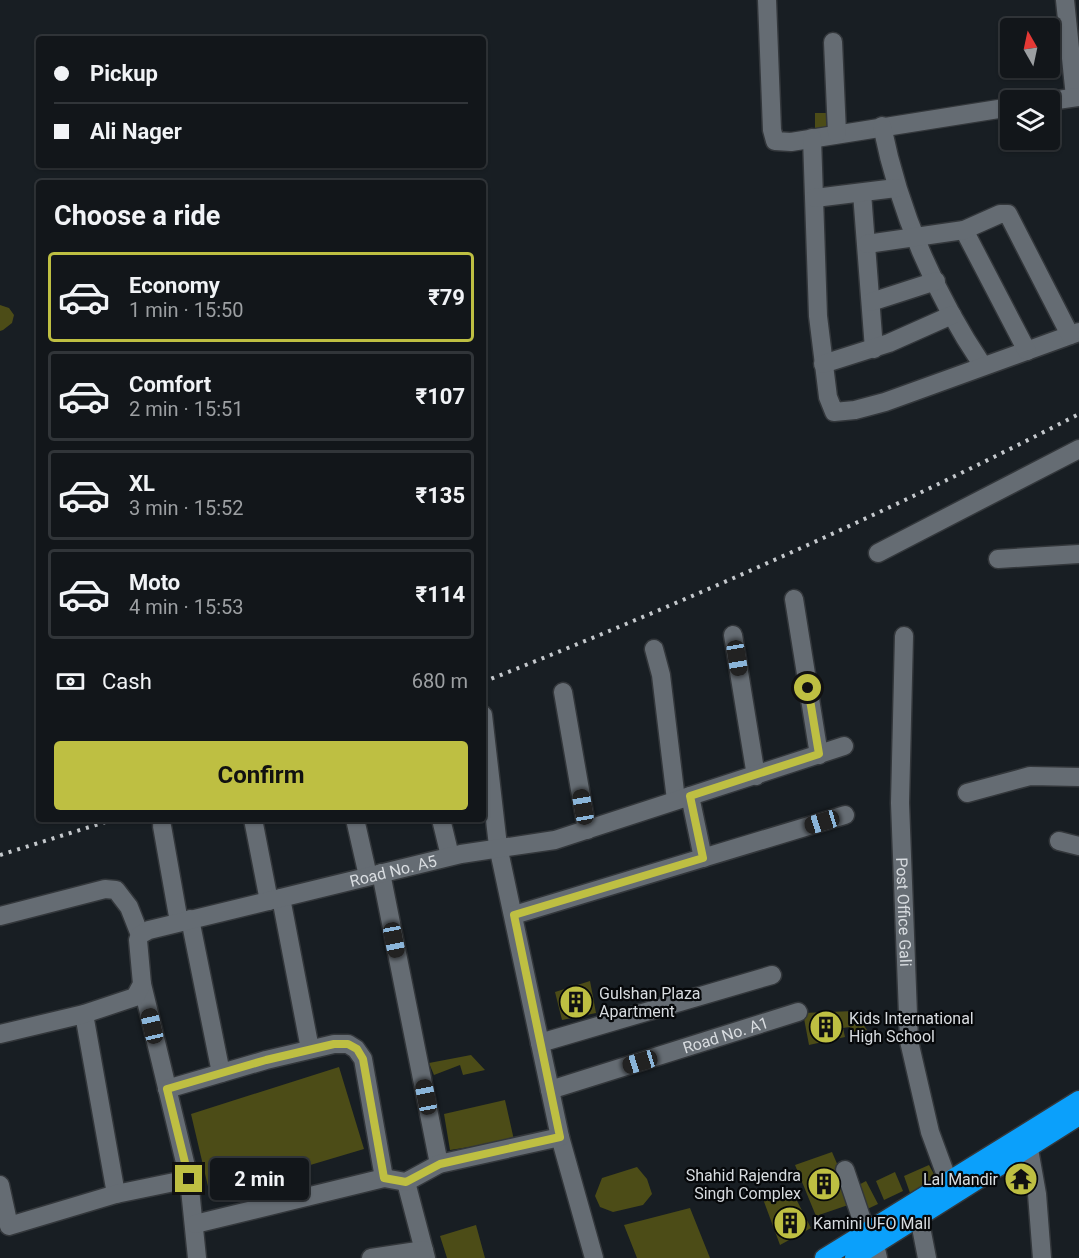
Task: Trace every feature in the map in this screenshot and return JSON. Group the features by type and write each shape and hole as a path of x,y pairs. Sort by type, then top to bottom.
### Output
{"highway":[{"path":"824,1258 873,1245 948,1181 1079,1100"},
{"path":"854,1258 1079,1116"}],"street":[{"path":"766,0 773,136 781,143 1000,109"},
{"path":"1060,100 1077,97 1065,0"},
{"path":"833,42 837,133"},
{"path":"882,126 896,188 916,237 952,315 983,366"},
{"path":"812,138 815,269 823,364 830,404 834,412 885,402 1075,333 1008,214 1000,214 964,230 867,244"},
{"path":"815,198 896,188"},
{"path":"862,193 874,349"},
{"path":"964,230 1027,351"},
{"path":"871,302 936,281"},
{"path":"823,364 874,349 952,315"},
{"path":"878,553 1079,449"},
{"path":"998,559 1079,554"},
{"path":"794,599 819,754"},
{"path":"733,635 756,776"},
{"name":"Post Office Gali","path":"904,636 901,815 909,1041 930,1132 948,1181"},
{"path":"654,649 662,675 683,798 703,858"},
{"path":"563,692 587,831"},
{"path":"486,741 498,846 560,1137 594,1258"},
{"name":"Road No. A5","path":"140,935 185,921 450,856 498,846 538,844 587,831 844,746"},
{"path":"967,793 1030,776 1079,777"},
{"path":"514,915 845,815"},
{"path":"254,822 275,900 309,1050"},
{"path":"356,822 374,875 440,1164"},
{"path":"442,822 450,856"},
{"path":"162,826 221,1073"},
{"path":"1059,841 1079,846"},
{"path":"0,916 105,889 116,890 129,907 140,935 138,947 142,984 189,1179 197,1258"},
{"path":"540,1043 772,975"},
{"path":"0,1034 84,1014 135,997 142,984"},
{"name":"Road No. A1","path":"550,1090 798,1012"},
{"path":"84,1014 116,1194"},
{"path":"167,1089 309,1050 348,1044 357,1049 363,1059 384,1178"},
{"path":"195,1224 384,1178 406,1182 440,1164 560,1137"},
{"path":"1029,1149 1037,1194 1042,1258"},
{"path":"845,1170 873,1245"},
{"path":"0,1185 4,1227 116,1194 189,1179"},
{"path":"371,1258 425,1254 406,1182"},
{"path":"919,1217 927,1258"}],"building":[{"path":"815,113 833,113 834,128 815,128"},
{"path":"0,305 9,308 14,315 12,323 0,331"},
{"name":"Gulshan Plaza Apartment","path":"590,981 596,1013 562,1020 555,992"},
{"name":"Kids International High School","path":"854,1011 867,1030 852,1032 850,1027 843,1028 845,1037 809,1045 803,1013"},
{"path":"471,1055 485,1070 463,1075 460,1065 434,1075 429,1063"},
{"path":"339,1067 364,1149 210,1195 191,1114"},
{"path":"505,1100 514,1140 450,1150 444,1114"},
{"name":"Shahid Rajendra Singh Complex","path":"832,1152 854,1203 816,1216 795,1165"},
{"name":"Lal Mandir","path":"1026,1163 1035,1192 1028,1195 1024,1184 1015,1187 1008,1173"},
{"path":"929,1165 936,1178 910,1193 904,1176"},
{"path":"637,1167 647,1179 652,1194 643,1205 613,1212 600,1207 595,1196 602,1178"},
{"path":"895,1172 903,1191 884,1200 876,1181"},
{"path":"866,1181 878,1204 861,1212 851,1189"},
{"name":"Kamini UFO Mall","path":"793,1193 811,1228 780,1245 763,1199 777,1194"},
{"path":"690,1208 710,1258 637,1258 624,1225"},
{"path":"476,1225 485,1258 447,1258 440,1236"}],"railway":[{"path":"486,681 784,556 933,487 1079,414"},
{"path":"0,855 105,822"}],"place":[{"name":"Gulshan Plaza Apartment","path":"576,1002"},
{"name":"Kids International High School","path":"826,1027"},
{"name":"Lal Mandir","path":"1021,1179"},
{"name":"Shahid Rajendra Singh Complex","path":"824,1184"},
{"name":"Kamini UFO Mall","path":"790,1223"}],"route":[{"path":"189,1179 167,1089 266,1060 334,1044 348,1044 357,1049 363,1059 384,1178 406,1182 440,1164 560,1137 514,915 703,858 690,796 819,754 808,688"}]}
